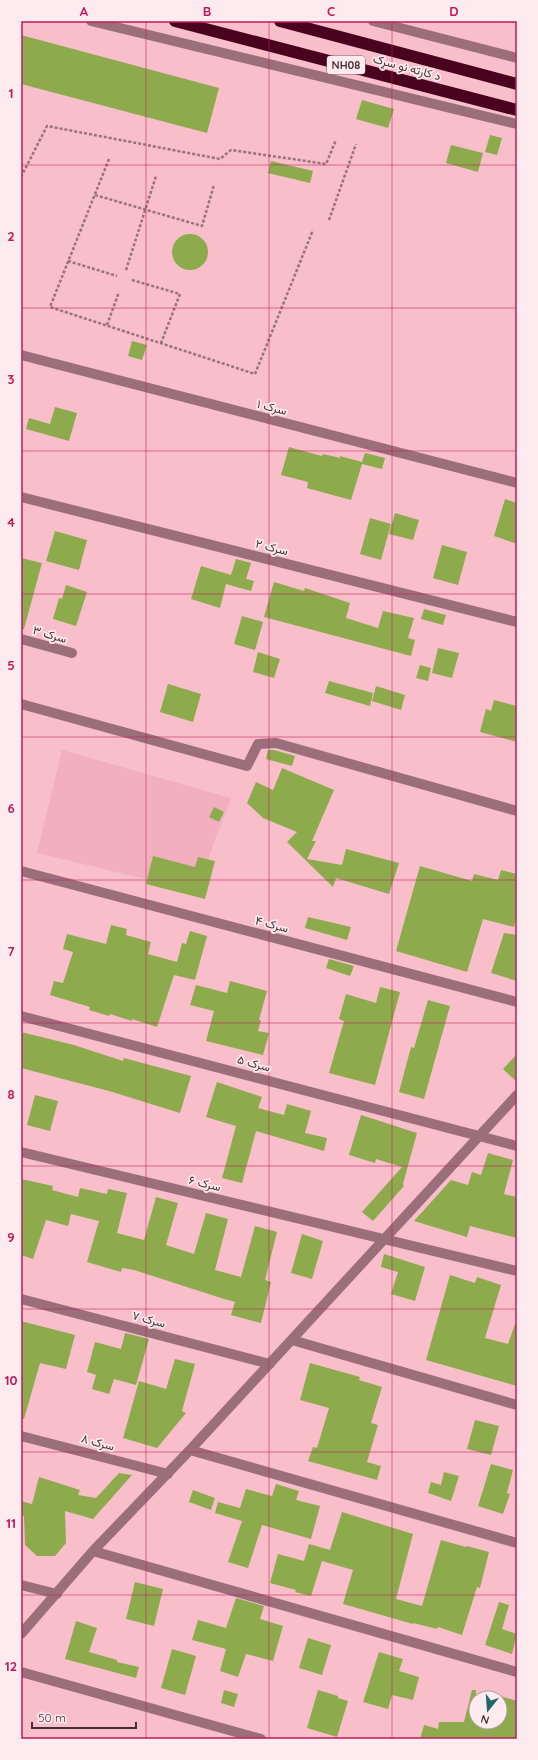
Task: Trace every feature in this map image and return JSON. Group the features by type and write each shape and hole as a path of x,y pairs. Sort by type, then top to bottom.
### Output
{"highway":[{"name":"د کارته نو سړک","path":"174,21 517,110"},
{"name":"د کارته نو سړک","path":"280,21 517,84"}],"street":[{"path":"90,21 517,124"},
{"path":"372,21 517,58"},
{"name":"سرک ۱","path":"21,355 517,483"},
{"name":"سرک ۲","path":"21,497 517,622"},
{"name":"سرک ۳","path":"21,639 72,654"},
{"path":"21,704 247,766 258,744 276,743 517,811"},
{"name":"سرک ۴","path":"22,874 517,1002"},
{"name":"سرک ۵","path":"21,1016 517,1146"},
{"path":"21,1634 93,1551 168,1474 383,1240 480,1137 517,1095"},
{"name":"سرک ۶","path":"21,1152 517,1271"},
{"name":"سرک ۷","path":"21,1299 270,1364"},
{"path":"292,1340 517,1405"},
{"name":"سرک ۸","path":"21,1436 168,1474"},
{"path":"190,1450 517,1543"},
{"path":"93,1551 517,1672"},
{"path":"21,1585 57,1594"},
{"path":"21,1672 260,1739"}],"path":[{"path":"21,178 47,126 220,159 231,150 326,164 336,140"},
{"path":"329,220 356,144"},
{"path":"109,159 50,307 255,374 312,230"},
{"path":"126,270 144,209 156,176"},
{"path":"95,195 202,226 214,185"},
{"path":"68,261 118,276"},
{"path":"132,280 180,294 161,343"},
{"path":"106,325 118,292"}],"shaded area":[{"path":"62,750 231,798 196,891 37,853"}],"building":[{"path":"21,35 219,88 207,133 21,84"},
{"path":"362,100 394,109 388,128 356,119"},
{"path":"490,135 502,138 497,155 485,152"},
{"path":"451,145 483,153 478,172 446,163"},
{"path":"271,161 313,171 310,183 268,173"},
{"path":"190,234 203,239 208,252 203,265 190,270 177,265 172,252 177,239"},
{"path":"132,341 147,345 142,360 128,356"},
{"path":"55,407 77,413 69,441 26,429 29,418 50,424"},
{"path":"289,447 322,456 323,454 340,458 340,456 362,462 365,453 385,458 382,469 362,464 351,500 307,488 308,482 281,475"},
{"path":"505,499 517,503 517,544 494,536"},
{"path":"395,513 419,520 413,540 389,534"},
{"path":"370,518 391,524 381,560 360,554"},
{"path":"55,531 87,540 79,570 46,561"},
{"path":"442,545 467,552 458,585 433,578"},
{"path":"21,558 42,563 24,629 21,629"},
{"path":"236,559 251,563 246,579 254,581 251,591 226,584 220,608 191,599 201,566 231,575"},
{"path":"274,582 304,591 305,588 350,603 346,618 378,628 383,611 414,618 408,638 415,640 411,656 264,617"},
{"path":"66,585 87,592 76,626 53,619 59,598 62,599"},
{"path":"424,609 446,615 443,625 421,619"},
{"path":"242,616 263,622 255,650 234,644"},
{"path":"438,648 459,653 452,678 432,673"},
{"path":"258,652 280,659 274,678 253,672"},
{"path":"420,665 431,668 428,681 416,678"},
{"path":"329,681 373,693 370,706 325,693"},
{"path":"168,684 201,694 193,722 160,712"},
{"path":"376,686 405,695 401,710 372,701"},
{"path":"494,700 517,706 517,742 480,732 486,709 491,711"},
{"path":"268,750 274,750 295,756 292,766 266,759"},
{"path":"282,768 334,790 312,841 316,841 307,859 342,865 346,849 399,863 389,894 336,878 333,887 287,842 297,832 263,818 247,803 256,782 273,790"},
{"path":"214,807 224,812 219,822 209,817"},
{"path":"153,856 195,867 198,857 215,861 205,899 146,884"},
{"path":"420,866 472,881 474,874 498,880 501,870 517,874 517,916 514,927 483,919 467,972 396,951"},
{"path":"308,917 351,927 347,940 305,928"},
{"path":"111,925 127,929 126,935 151,942 148,954 177,962 182,943 186,944 190,931 207,936 195,980 174,975 157,1027 132,1019 132,1021 110,1014 109,1016 89,1010 90,1007 50,995 54,981 63,983 73,952 63,949 67,934 106,944"},
{"path":"504,933 517,935 517,981 491,973"},
{"path":"329,959 354,966 350,976 326,968"},
{"path":"230,981 267,991 259,1020 261,1020 258,1031 269,1033 263,1055 206,1041 214,1011 190,1005 196,985 227,993"},
{"path":"380,987 400,992 375,1085 329,1073 344,1021 339,1019 346,994 376,1003"},
{"path":"428,1000 450,1006 424,1099 399,1092 411,1047 414,1048"},
{"path":"21,1032 74,1045 123,1061 124,1058 191,1076 180,1113 109,1091 21,1068"},
{"path":"517,1054 517,1082 503,1069"},
{"path":"217,1082 262,1097 258,1108 284,1115 287,1104 311,1111 305,1133 327,1138 324,1151 256,1131 242,1183 222,1178 236,1126 206,1117"},
{"path":"35,1095 58,1101 50,1131 27,1125"},
{"path":"361,1115 417,1133 403,1184 404,1186 373,1221 362,1212 402,1167 376,1159 375,1163 349,1155"},
{"path":"488,1153 513,1160 504,1194 517,1197 517,1238 470,1226 467,1237 414,1221 451,1180 468,1185 472,1172 481,1175"},
{"path":"21,1179 53,1186 52,1190 78,1197 80,1188 107,1194 108,1189 127,1193 117,1233 144,1240 156,1197 178,1203 166,1245 194,1254 206,1213 228,1219 215,1270 241,1277 255,1226 277,1232 265,1280 271,1282 261,1323 231,1315 235,1302 134,1270 122,1268 121,1272 87,1262 99,1221 71,1214 68,1226 46,1220 33,1259 21,1255"},
{"path":"302,1234 323,1241 312,1279 291,1273"},
{"path":"384,1254 425,1267 415,1301 391,1294 398,1272 381,1267"},
{"path":"450,1275 475,1283 477,1277 501,1285 485,1338 508,1344 515,1324 517,1324 517,1386 426,1360"},
{"path":"21,1321 75,1335 66,1369 40,1363 24,1419 21,1419"},
{"path":"125,1333 149,1339 136,1385 114,1379 109,1394 92,1389 96,1375 87,1372 95,1342 121,1349"},
{"path":"175,1359 195,1364 182,1411 186,1413 157,1448 123,1438 139,1381 166,1389"},
{"path":"310,1363 360,1377 359,1380 382,1387 371,1423 378,1425 367,1462 381,1466 377,1480 308,1461 313,1447 317,1448 329,1408 300,1400"},
{"path":"475,1420 499,1426 491,1455 467,1449"},
{"path":"491,1464 513,1470 507,1493 510,1494 503,1514 478,1506"},
{"path":"444,1472 459,1476 451,1501 428,1493 431,1482 441,1485"},
{"path":"119,1473 132,1475 93,1519 65,1511 66,1543 55,1556 37,1556 25,1545 24,1516 21,1515 21,1501 32,1504 39,1477 80,1490 78,1495 96,1498"},
{"path":"276,1484 299,1491 296,1500 320,1506 311,1539 262,1525 248,1568 228,1562 242,1521 215,1513 218,1502 240,1508 246,1489 272,1496"},
{"path":"193,1490 215,1498 211,1510 189,1502"},
{"path":"342,1512 413,1534 396,1599 422,1606 441,1540 489,1552 480,1588 477,1587 462,1635 438,1627 437,1629 413,1624 343,1604 353,1570 322,1561 311,1596 270,1583 278,1554 304,1561 309,1544 330,1550"},
{"path":"135,1582 163,1589 154,1626 126,1619"},
{"path":"236,1598 264,1606 260,1619 283,1626 273,1661 246,1654 238,1677 220,1671 226,1649 192,1640 198,1620 226,1628"},
{"path":"499,1602 509,1605 502,1629 517,1634 512,1654 485,1645"},
{"path":"76,1621 97,1628 89,1652 117,1660 117,1662 139,1667 136,1678 65,1659"},
{"path":"308,1638 331,1645 322,1675 299,1668"},
{"path":"172,1649 196,1656 185,1695 161,1688"},
{"path":"379,1652 403,1659 399,1671 419,1677 413,1700 392,1695 388,1709 363,1702"},
{"path":"224,1690 238,1694 234,1707 221,1703"},
{"path":"318,1690 338,1696 338,1698 348,1701 337,1737 307,1728"},
{"path":"508,1698 517,1701 517,1739 420,1739 424,1725 438,1729 439,1722 464,1722 468,1706 468,1730 508,1730"}]}
